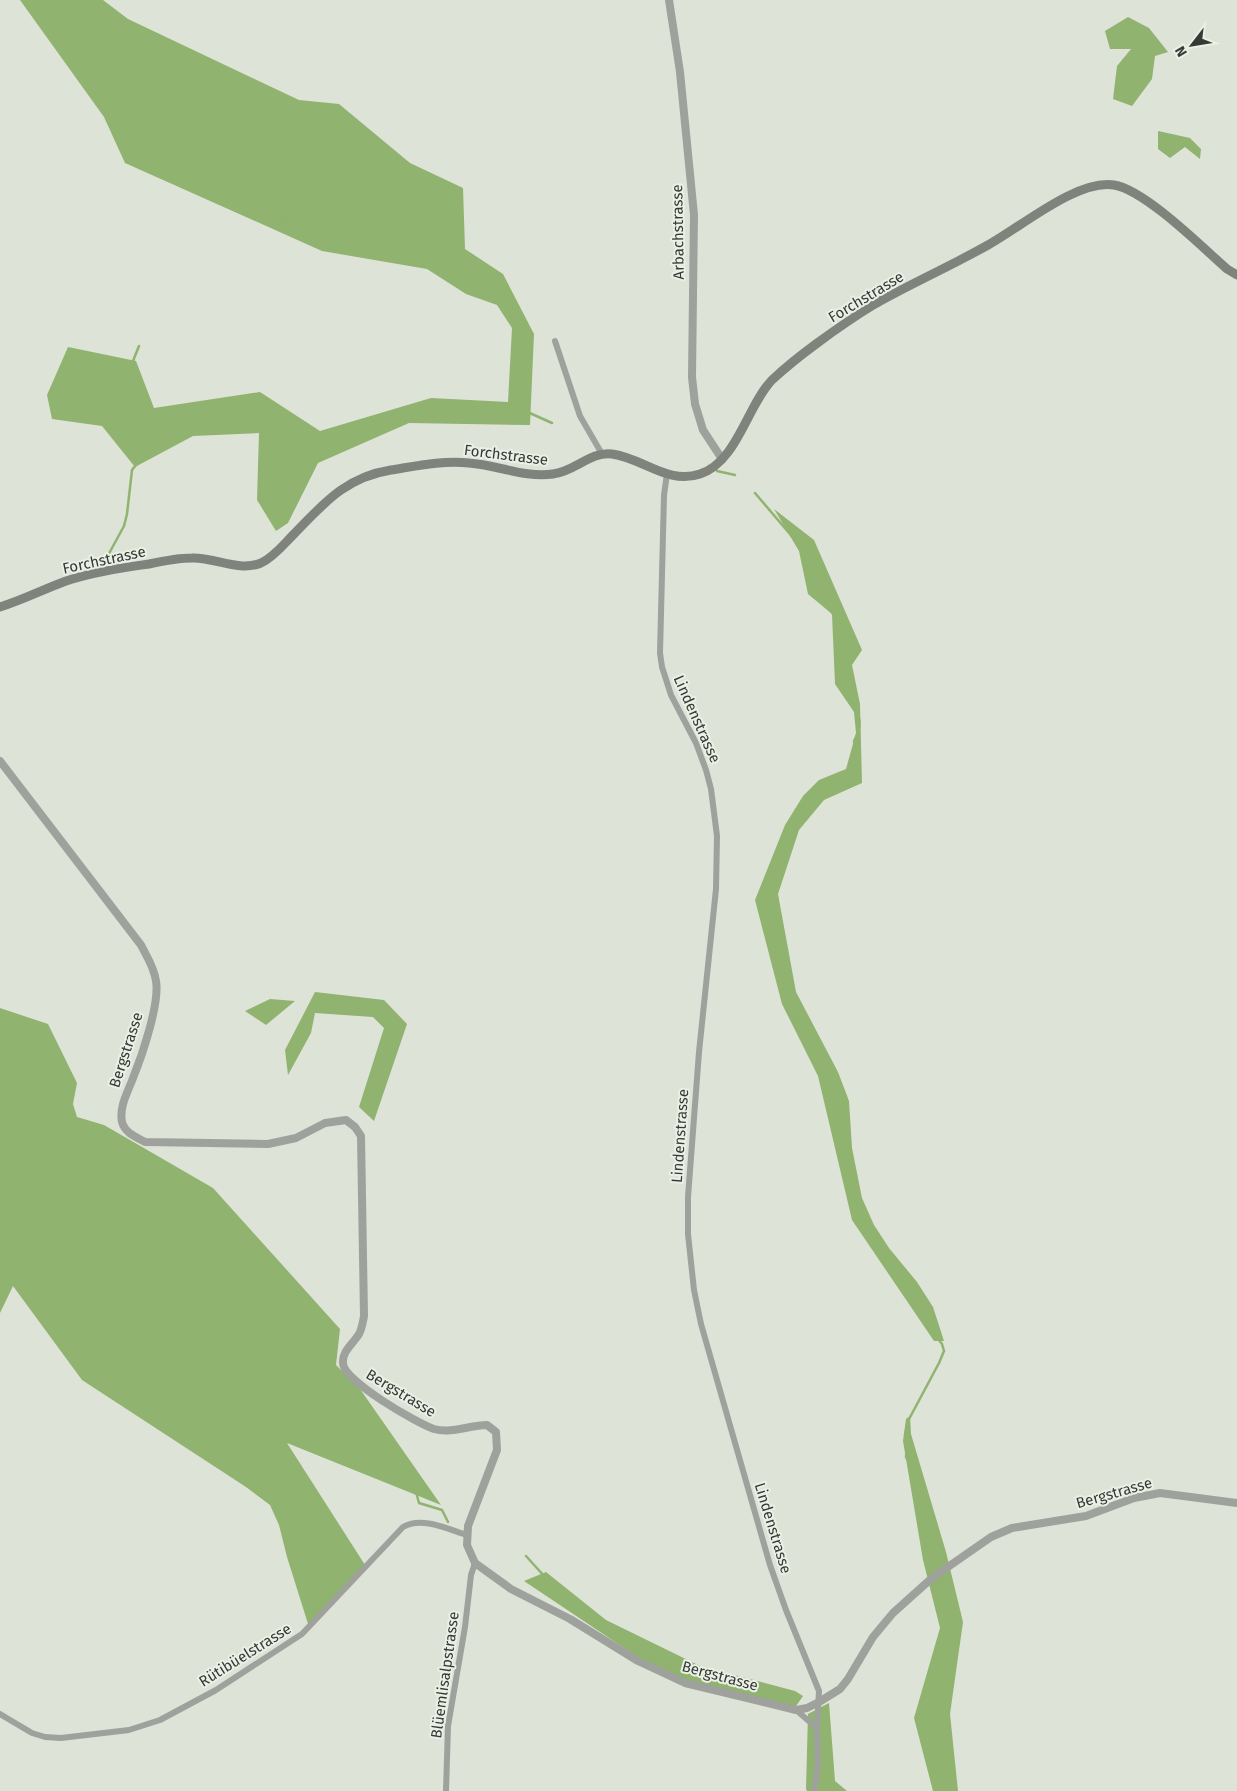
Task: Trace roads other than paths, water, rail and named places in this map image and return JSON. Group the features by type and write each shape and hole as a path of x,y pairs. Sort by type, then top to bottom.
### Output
{"main road":[{"name":"Forchstrasse","path":"0,606 77,578 137,566 195,557 215,559 243,566 258,564 271,557 322,505 342,488 360,478 379,472 457,462 487,465 528,474 556,474 569,470 602,454 617,454 667,474 687,477 701,474 722,458 737,439 759,397 768,385 798,357 874,305 989,245 1081,190 1091,186 1110,184 1126,188 1139,195 1227,269 1237,275"}],"street":[{"name":"Arbachstrasse","path":"669,0 681,80 694,215 692,377 695,404 703,430 722,458"},
{"path":"555,341 580,416 602,454"},
{"name":"Lindenstrasse","path":"667,474 664,495 660,653 670,695 696,743 706,770 711,788 717,844 716,889 699,1052 688,1197 688,1234 694,1290 701,1324 770,1565 819,1691 818,1765 814,1791"},
{"name":"Bergstrasse","path":"0,761 141,945 152,966 156,982 153,1013 145,1045 123,1101 122,1123 130,1134 145,1142 268,1144 296,1138 325,1123 346,1120 355,1127 361,1136 364,1316 360,1333 345,1351 343,1364 347,1375 360,1386 434,1429 448,1430 487,1425 496,1432 497,1450 471,1516 467,1545 475,1563 512,1589 570,1619 638,1661 676,1680 796,1710 807,1708 840,1689 873,1637 893,1613 932,1578 991,1536 1012,1528 1086,1516 1134,1498 1160,1493 1237,1503"},
{"name":"Rütibüelstrasse","path":"0,1714 32,1733 45,1737 61,1738 129,1730 160,1720 216,1690 302,1634 384,1546 409,1523 429,1524 467,1535"},
{"name":"Blüemlisalpstrasse","path":"446,1791 448,1726 465,1627 471,1575 475,1563"},
{"path":"796,1710 817,1728"}],"waterway":[{"path":"45,0 60,9 67,22 85,35 94,64 112,66 118,81 133,87 124,111 136,151 151,167 172,165 214,196 235,193 246,202 278,210 290,230 304,226 319,239 346,242 355,252 370,256 383,251 394,257 421,264 430,264 446,257"},
{"path":"453,266 455,276 472,276 485,289 499,296 525,328"},
{"path":"523,410 521,383 528,340"},
{"path":"127,407 128,384 133,361 139,346"},
{"path":"78,378 97,391"},
{"path":"54,398 65,405 80,404 97,391 107,392 116,402 129,409 138,422 155,430 193,422 204,424 256,407 298,427 314,449 341,449 376,430 423,410 432,417 449,406 466,417 486,412 523,410 552,423"},
{"path":"106,559 124,526 132,470 149,448 158,430"},
{"path":"280,519 271,498 278,482 288,479 299,462 314,449"},
{"path":"717,471 735,475"},
{"path":"755,493 812,560"},
{"path":"814,580 835,618 842,624 842,636 846,643 842,664 843,686 845,694 859,717 860,724 854,741 855,757 852,767 844,780 820,785 817,797 807,799 798,815 799,823 796,824 794,835 787,838 773,876 773,887 763,892 763,909 770,920 771,941 777,948 774,967 783,986 789,1013 801,1023 812,1050 825,1061 832,1083 839,1090 835,1104 841,1106 838,1120 846,1132 852,1191 859,1216 868,1223 879,1254 899,1266 905,1286 911,1286 925,1309 935,1335 942,1344 944,1351 908,1421 905,1435 907,1444 906,1457 913,1469 916,1480 915,1488 925,1507 923,1523 934,1543 932,1554 928,1556 941,1580 942,1600 950,1637 948,1652 944,1660 948,1672 941,1681 938,1691 936,1715 925,1737 925,1741 936,1739 945,1752 943,1767 951,1780 950,1791"},
{"path":"0,1112 10,1135 57,1177 90,1228 118,1246 131,1283 163,1296 178,1311 205,1322 214,1356 226,1382 250,1383 264,1408 299,1419 307,1431 320,1435 329,1429 337,1435 339,1445 360,1460 382,1459 397,1471 399,1480 415,1488 419,1503 442,1510 448,1522"},
{"path":"0,1138 10,1135"},
{"path":"23,1262 47,1255 59,1241 77,1240 90,1228"},
{"path":"0,1277 15,1266"},
{"path":"526,1556 545,1577 556,1596 612,1635 666,1669 793,1704"},
{"path":"819,1791 826,1761 822,1726"}]}
